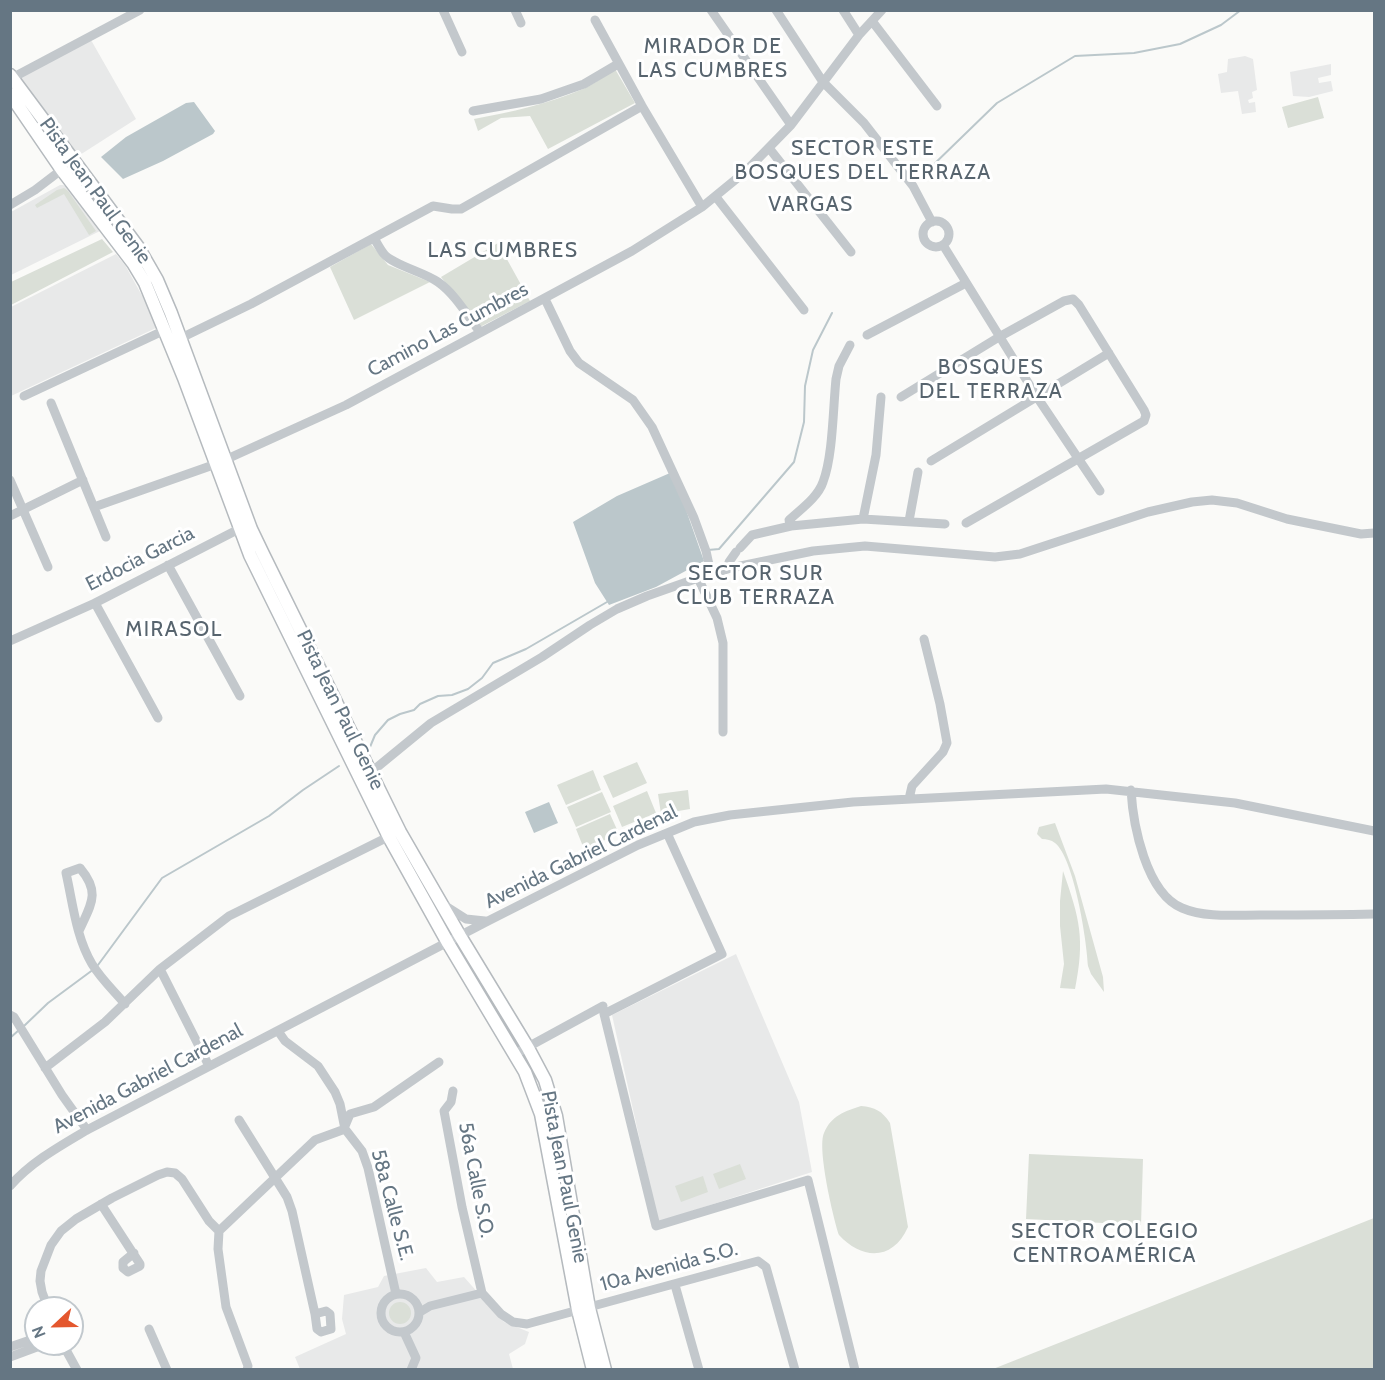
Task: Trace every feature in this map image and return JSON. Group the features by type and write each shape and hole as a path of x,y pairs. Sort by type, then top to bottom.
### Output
{"main road":[{"name":"Pista Jean Paul Genie","path":"11,76 147,262 159,284 181,338 245,529 370,773 394,834 448,943 515,1054 534,1092 541,1114 584,1309 605,1370"},
{"name":"Pista Jean Paul Genie","path":"10,93 62,170 133,263 153,298 190,395 200,409 221,462"},
{"path":"147,262 150,278 168,322 165,330 173,333 187,368 195,379"},
{"name":"Pista Jean Paul Genie","path":"245,529 250,555 370,800 439,901 528,1048 544,1080 555,1116 593,1370"},
{"path":"330,718 344,737 361,769 370,773 368,781 370,800"}],"street":[{"path":"11,76 140,10"},
{"path":"442,10 462,52"},
{"path":"515,10 521,23"},
{"path":"711,10 791,125"},
{"path":"776,10 824,82 864,123 913,186 932,222"},
{"path":"843,10 859,35"},
{"name":"Camino Las Cumbres","path":"99,505 221,462 346,405 545,299 702,207 716,197 791,125 859,35 882,10"},
{"path":"595,20 642,106 702,207"},
{"path":"872,21 936,106"},
{"path":"473,111 541,99 584,84 618,64"},
{"path":"181,338 251,304 433,206 461,209 642,106"},
{"path":"769,148 851,252"},
{"path":"10,205 73,161"},
{"path":"716,197 804,310"},
{"path":"932,222 946,225 949,232 948,240 937,247 931,246 923,237 927,225 932,222"},
{"path":"374,238 384,254 394,262 408,266 438,282 457,301 480,332"},
{"path":"943,245 1037,397 1100,491"},
{"path":"867,335 966,283"},
{"path":"545,299 570,351 579,363 633,400 652,427 694,518 706,551 711,574"},
{"path":"901,397 999,337 1064,301 1073,299 1109,352 1146,415 1144,421 966,523"},
{"path":"24,396 165,330"},
{"path":"791,526 789,520 809,502 823,483 828,465 836,379 839,366 850,345"},
{"path":"932,461 1109,352"},
{"path":"863,519 876,455 881,398"},
{"path":"51,403 83,480 99,505 106,537"},
{"path":"909,521 918,472"},
{"path":"10,480 48,567"},
{"path":"10,516 83,480"},
{"path":"370,773 431,723 617,609 647,596 731,568 813,550 865,546 995,557 1020,554 1148,512 1212,500 1237,503 1287,519 1361,534 1374,534"},
{"path":"731,568 729,562 752,535 791,526 863,519 945,524"},
{"name":"Erdocia Garcia","path":"10,641 95,603 245,529"},
{"path":"168,565 240,696"},
{"path":"698,578 717,618 723,643 723,732"},
{"path":"95,603 158,718"},
{"path":"909,799 912,786 943,752 947,743 924,639"},
{"name":"Avenida Gabriel Cardenal","path":"10,1186 47,1154 87,1130 629,849 694,822 730,815 853,802 1106,789 1235,803 1374,831"},
{"path":"1131,790 1132,808 1139,839 1150,870 1158,887 1171,901 1182,908 1222,915 1374,914"},
{"path":"667,833 722,954 604,1014 656,1226 808,1180 855,1370"},
{"path":"45,1068 83,1041 160,969 230,916 394,834"},
{"path":"79,931 93,899 91,881 80,868 66,873 79,931 83,946 96,970 125,1004"},
{"path":"439,901 466,919 488,921"},
{"path":"160,969 209,1066"},
{"path":"515,1054 603,1006"},
{"path":"10,1015 14,1017 87,1130"},
{"path":"278,1031 285,1041 318,1066 337,1098 345,1129"},
{"path":"345,1129 350,1114 374,1107 438,1062"},
{"name":"56a Calle S.O.","path":"453,1091 451,1102 444,1111 462,1207 482,1293"},
{"path":"239,1120 287,1197 315,1314"},
{"path":"247,1370 248,1366 226,1306 218,1249 219,1231 315,1140 345,1129"},
{"name":"58a Calle S.E.","path":"345,1129 362,1151 368,1168 396,1293"},
{"path":"44,1296 40,1281 41,1271 51,1245 61,1231 101,1204 158,1175 167,1172 176,1173 209,1221 219,1231"},
{"path":"101,1204 134,1253"},
{"name":"10a Avenida S.O.","path":"482,1293 501,1314 513,1322 527,1324 759,1261 766,1267 795,1370"},
{"path":"675,1285 699,1370"},
{"path":"420,1312 415,1300 410,1296 396,1293 385,1300 381,1313 385,1326 391,1330 404,1332 415,1325 420,1312 430,1306 482,1293"},
{"path":"149,1329 167,1370"},
{"path":"404,1332 416,1358 411,1370"}],"shaded area":[{"path":"91,40 136,119 72,160 13,79"},
{"path":"1245,56 1253,59 1257,90 1252,92 1253,98 1248,100 1249,103 1255,102 1256,112 1242,114 1238,91 1221,93 1218,74 1227,72 1228,59"},
{"path":"1331,64 1331,75 1318,78 1319,83 1331,81 1333,91 1309,97 1293,96 1290,72"},
{"path":"615,69 635,103 548,149 530,116 501,118 478,131 474,119 556,99 591,85"},
{"path":"1318,97 1324,118 1288,128 1282,107"},
{"path":"194,102 215,131 213,134 123,179 101,157 126,137 186,103"},
{"path":"60,185 69,188 100,231 11,275 11,212"},
{"path":"64,188 96,231 89,235 64,194 37,208 35,205 57,190"},
{"path":"102,239 113,252 11,305 11,282"},
{"path":"498,243 530,301 480,327 441,277"},
{"path":"371,244 388,265 430,282 354,320 330,267"},
{"path":"116,254 125,265 145,301 156,328 11,396 11,307"},
{"path":"670,473 704,561 656,587 609,605 595,583 573,522 617,496"},
{"path":"637,762 647,783 613,798 603,776"},
{"path":"593,770 601,790 566,805 557,785"},
{"path":"688,790 690,809 661,814 658,794"},
{"path":"647,791 656,813 622,827 613,806"},
{"path":"602,792 611,812 576,827 567,807"},
{"path":"549,802 558,823 534,833 525,812"},
{"path":"610,814 619,834 584,849 576,829"},
{"path":"1055,823 1075,876 1103,977 1104,992 1088,966 1082,920 1068,865 1055,843 1042,839 1037,834 1039,827"},
{"path":"1063,871 1079,929 1080,956 1075,989 1060,988 1064,964 1060,926"},
{"path":"736,954 799,1102 812,1172 658,1222 612,1015"},
{"path":"861,1106 878,1110 890,1123 908,1227 894,1246 876,1253 857,1249 839,1235 824,1167 822,1141 830,1122 844,1112"},
{"path":"1029,1154 1143,1159 1141,1225 1026,1219"},
{"path":"740,1164 746,1179 719,1189 713,1174"},
{"path":"703,1176 708,1192 681,1202 675,1186"},
{"path":"1374,1218 1374,1369 993,1369"},
{"path":"426,1268 437,1282 464,1277 504,1322 529,1332 525,1344 509,1354 513,1369 300,1369 295,1357 346,1334 342,1319 344,1295 378,1287 384,1276"},
{"path":"400,1302 408,1305 411,1313 408,1321 400,1324 392,1321 389,1313 392,1305"}],"waterway":[{"path":"928,170 997,103 1075,56 1134,53 1180,44 1221,25 1241,10"},
{"path":"708,550 719,549 794,462 804,422 805,386 813,350 832,313"},
{"path":"370,747 375,735 388,720 414,710 420,704 438,696 452,695 468,689 482,678 493,663 526,649 607,602"},
{"path":"98,965 162,878 269,816 339,766"},
{"path":"24,1026 48,1003 94,969"},
{"path":"10,1038 19,1030"}],"district":[{"name":"MIRADOR DE LAS CUMBRES","path":"713,59"},
{"name":"SECTOR ESTE BOSQUES DEL TERRAZA","path":"863,161"},
{"name":"VARGAS","path":"811,205"},
{"name":"LAS CUMBRES","path":"503,251"},
{"name":"BOSQUES DEL TERRAZA","path":"991,380"},
{"name":"SECTOR SUR CLUB TERRAZA","path":"756,586"},
{"name":"MIRASOL","path":"174,630"},
{"name":"SECTOR COLEGIO CENTROAMÉRICA","path":"1105,1244"}]}
